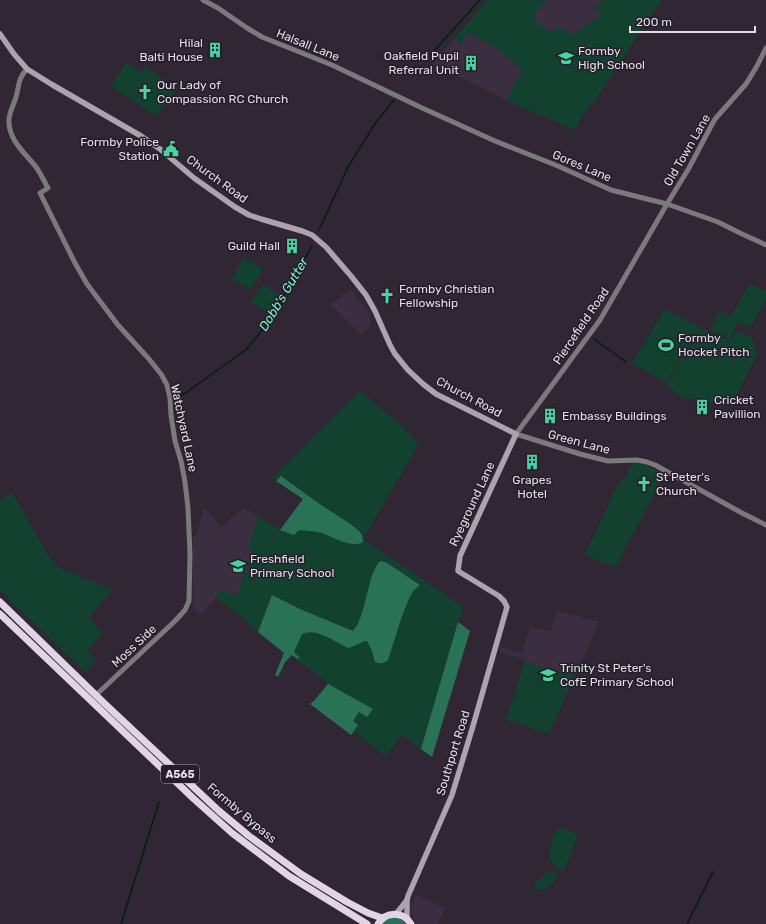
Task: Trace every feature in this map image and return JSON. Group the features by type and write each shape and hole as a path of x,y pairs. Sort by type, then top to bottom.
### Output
{"highway":[{"name":"Formby Bypass","path":"0,602 96,695 219,810 249,836 301,874 380,921"},
{"name":"Formby Bypass","path":"0,614 194,799 232,833 289,876 367,924"},
{"name":"A565","path":"380,921 386,915 396,914"},
{"path":"396,914 402,915 409,921"}],"main road":[{"name":"Church Road","path":"0,34 27,69 141,136 160,149 200,182 241,211 261,220 312,235 326,247 366,295 395,354 408,370 436,394 516,434"},
{"name":"Ryeground Lane","path":"507,607 499,596 458,571 460,556 516,434"},
{"name":"Southport Road","path":"396,914 407,900 452,795 507,607"},
{"name":"Southport Road","path":"407,900 409,921"}],"street":[{"name":"Halsall Lane","path":"204,0 212,2 218,8 262,37 332,65 394,94"},
{"name":"Old Town Lane","path":"667,204 689,168 715,119 746,84 766,48"},
{"name":"Watchyard Lane","path":"27,69 18,83 17,93 9,118 9,128 18,147 37,169 48,188 40,193 87,284 118,325 149,359 167,385 175,441 184,475 188,508 190,584 189,601 185,610"},
{"name":"Gores Lane","path":"394,94 495,141 563,168 611,190 667,204 718,222 766,245"},
{"name":"Piercefield Road","path":"516,434 600,320 667,204"},
{"name":"Green Lane","path":"516,434 608,461 637,460 647,462 766,525"},
{"name":"Moss Side","path":"96,695 185,610"}],"shaded area":[{"name":"Formby High School","path":"487,0 661,0 601,92 580,119 575,130 506,100 433,64"},
{"path":"350,289 365,307 370,316 371,324 362,335 331,305"},
{"name":"Freshfield Primary School","path":"303,499 306,501 258,632 246,620 216,598 201,615 194,610 193,536 196,536 204,507 221,527 244,508 280,530"},
{"name":"Trinity St Peter's CofE Primary School","path":"558,611 599,622 549,734 505,719 513,701 525,660 502,653 500,654 500,647 522,653 530,626 550,631"},
{"path":"415,895 445,908 438,924 417,924 411,912"}],"green space":[{"name":"Formby High School","path":"487,0 546,0 533,16 537,20 536,22 553,33 560,26 566,30 565,34 573,33 598,18 600,12 594,7 603,0 661,0 601,92 580,119 575,130 506,100 522,70 495,47 467,32 462,44 454,39"},
{"path":"126,63 141,72 145,67 177,88 156,116 111,86"},
{"path":"243,258 263,268 251,289 232,279"},
{"path":"750,283 766,292 766,300 750,327 739,322 730,339 710,330 720,311 731,316"},
{"path":"263,284 281,296 269,313 251,302"},
{"name":"Formby Hocket Pitch","path":"665,309 700,327 666,383 632,363"},
{"path":"701,328 730,341 738,331 751,336 757,355 735,398 721,403 701,403 693,399 683,398 666,385"},
{"path":"360,391 399,423 419,444 363,539 463,607 421,749 402,734 386,756 314,701 328,683 258,632 246,620 216,597 217,591 238,595 243,573 247,573 253,551 248,550 258,516 280,530 294,535 306,501 272,478"},
{"path":"632,464 644,464 664,474 616,567 585,555 620,480 623,481 629,473 627,471"},
{"path":"281,476 359,531 362,535 363,542 354,544 342,542 319,532 299,530 294,535 280,530 303,499 276,481"},
{"path":"12,492 48,555 56,566 85,579 113,589 89,618 103,634 87,650 97,660 85,672 0,591 0,500"},
{"path":"381,561 387,563 420,585 413,591 408,601 388,660 382,663 375,662 367,641 349,648 326,636 308,632 302,634 294,652 300,658 298,659 292,655 285,662 278,677 275,675 284,653 258,632 272,595 302,610 353,631 359,622 372,575 378,563"},
{"path":"458,622 470,631 432,757 421,749"},
{"path":"525,660 533,664 548,669 549,667 569,675 575,661 580,663 549,734 505,719 513,701"},
{"path":"328,684 373,709 367,717 359,712 353,721 358,725 351,735 310,704"},
{"path":"560,828 578,834 564,871 552,863 550,858 552,838 555,831"},
{"path":"549,872 559,876 552,884 540,890 536,890 535,882"},
{"path":"393,917 400,919 406,924 382,924 385,920"}],"waterway":[{"name":"Dobb's Gutter","path":"433,52 480,0"},
{"name":"Dobb's Gutter","path":"319,230 348,167 376,122 394,100"},
{"name":"Dobb's Gutter","path":"175,398 187,392 247,349 273,315 312,246"},
{"path":"594,339 626,362"},
{"path":"121,924 159,802"},
{"path":"687,924 713,872"}],"place":[{"name":"Hilal Balti House","path":"215,50"},
{"name":"Formby High School","path":"566,58"},
{"name":"Oakfield Pupil Referral Unit","path":"471,63"},
{"name":"Our Lady of Compassion RC Church","path":"145,92"},
{"name":"Formby Police Station","path":"171,149"},
{"name":"Guild Hall","path":"292,246"},
{"name":"Formby Christian Fellowship","path":"387,296"},
{"name":"Formby Hocket Pitch","path":"666,345"},
{"name":"Cricket Pavillion","path":"702,407"},
{"name":"Embassy Buildings","path":"550,416"},
{"name":"Grapes Hotel","path":"532,462"},
{"name":"St Peter's Church","path":"644,484"},
{"name":"Freshfield Primary School","path":"238,566"},
{"name":"Trinity St Peter's CofE Primary School","path":"548,675"}]}
